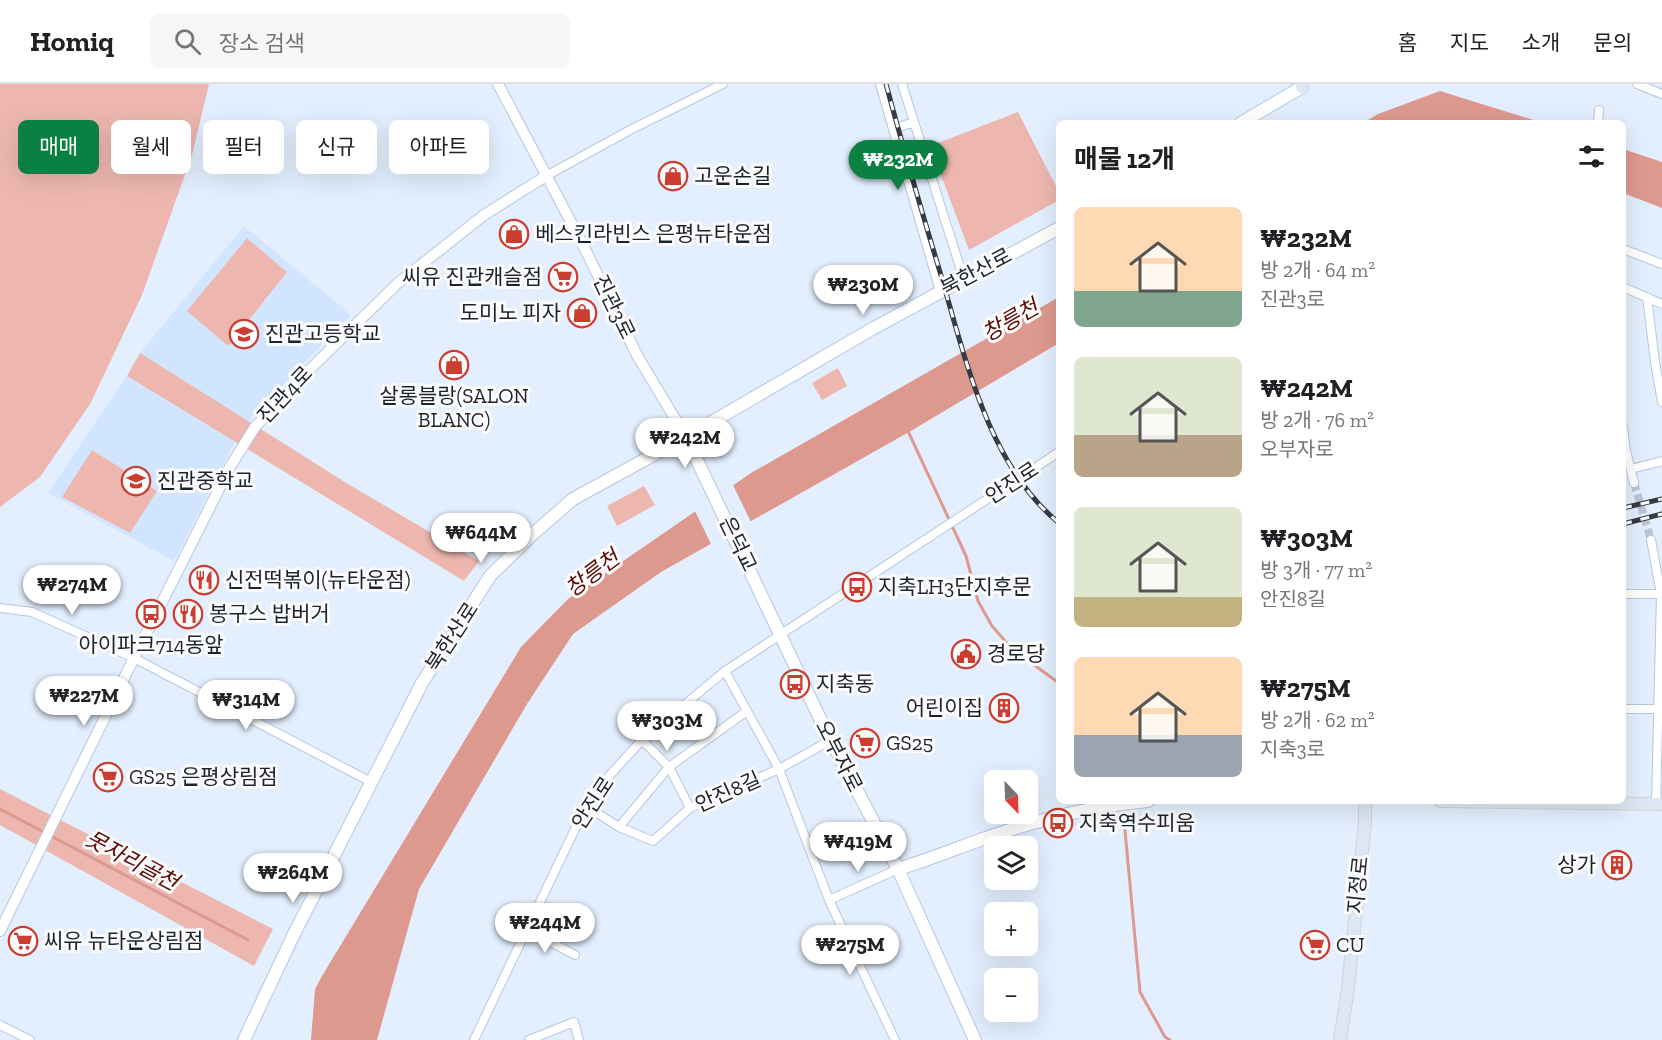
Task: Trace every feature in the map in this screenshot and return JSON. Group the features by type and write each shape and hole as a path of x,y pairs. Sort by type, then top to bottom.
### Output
{"main road":[{"path":"1246,120 1304,85"},
{"name":"북한산로","path":"244,1040 293,936 422,683 490,576 573,498 686,437 940,291 1056,230"},
{"name":"은덕교","path":"686,437 765,601"},
{"name":"오부자로","path":"765,601 831,740 898,869 975,1040"},
{"path":"898,869 1033,824 1126,804"},
{"name":"지정로","path":"1340,1040 1348,988 1365,804"},
{"path":"1626,804 1659,804"}],"street":[{"name":"진관3로","path":"498,84 613,302 638,357 686,437"},
{"path":"546,176 612,139 723,84"},
{"path":"880,84 940,291"},
{"path":"903,84 964,280"},
{"path":"1637,84 1662,94"},
{"path":"1598,120 1599,110"},
{"path":"893,129 914,122"},
{"name":"진관4로","path":"0,931 230,467 255,427 342,335 398,283 483,215 546,176"},
{"path":"1626,250 1662,264"},
{"path":"1626,288 1662,304"},
{"path":"1647,297 1662,402"},
{"path":"1626,443 1634,483"},
{"name":"안진로","path":"474,1040 586,806 609,776 642,740 724,671 965,513 1056,458"},
{"path":"1631,469 1662,462"},
{"path":"1651,540 1661,594 1659,804"},
{"path":"1626,594 1661,594"},
{"path":"0,608 32,612 134,658 371,782"},
{"name":"안진8길","path":"724,671 779,769 829,900 895,1040"},
{"path":"1626,709 1661,709"},
{"path":"619,827 669,767 747,711"},
{"path":"642,740 669,767 690,808"},
{"name":"안진8길","path":"586,806 619,827 653,841 690,808 779,769 831,740"},
{"path":"829,900 898,869"},
{"path":"526,929 575,955"},
{"path":"529,1040 574,1022 579,1040"},
{"path":"0,1024 30,1040"},
{"path":"478,1030 481,1040"}],"shaded area":[{"path":"0,84 209,84 191,158 191,120 111,120 111,174 185,174 142,295 90,404 40,477 0,507"},
{"path":"1440,91 1533,120 1368,120 1378,114"},
{"path":"1018,112 1056,186 1056,202 969,250 930,146"},
{"path":"1626,150 1662,162 1662,208 1626,194"},
{"name":"진관고등학교","path":"244,226 351,315 247,422 140,353"},
{"path":"247,238 287,272 228,346 187,311"},
{"path":"1056,299 1056,345 909,432 661,572 573,634 527,704 419,889 377,1040 311,1040 315,989 521,647 568,599 751,473"},
{"path":"140,353 348,484 479,561 464,581 127,376"},
{"path":"838,368 847,386 822,400 812,383"},
{"name":"진관중학교","path":"127,376 235,442 174,561 48,493"},
{"path":"92,450 157,491 130,533 62,497"},
{"path":"644,486 655,505 617,526 607,506"},
{"path":"0,789 273,929 254,966 0,825"}],"pier":[{"path":"732,483 752,524 712,546 694,509"}],"waterway":[{"path":"907,429 966,556 978,601 992,626 1012,649 1056,681"},
{"name":"못자리골천","path":"0,809 248,940"},
{"path":"1123,809 1140,992 1165,1037 1170,1040"}],"tunnel":[{"path":"1634,483 1651,540"}],"railway":[{"path":"886,84 959,339 982,408 1014,471 1035,499 1056,520"},
{"path":"1626,507 1662,499"},
{"path":"1626,523 1662,514"}],"place":[{"name":"고운손길","path":"673,176"},
{"name":"베스킨라빈스 은평뉴타운점","path":"514,234"},
{"name":"씨유 진관캐슬점","path":"563,277"},
{"name":"도미노 피자","path":"582,313"},
{"name":"진관고등학교","path":"244,334"},
{"name":"살롱블랑(SALON BLANC)","path":"454,365"},
{"name":"진관중학교","path":"136,481"},
{"name":"신전떡볶이(뉴타운점)","path":"204,580"},
{"name":"지축LH3단지후문","path":"857,587"},
{"name":"아이파크714동앞","path":"151,614"},
{"name":"봉구스 밥버거","path":"188,614"},
{"name":"경로당","path":"966,654"},
{"name":"지축동","path":"795,684"},
{"name":"어린이집","path":"1004,708"},
{"name":"GS25","path":"865,743"},
{"name":"GS25 은평상림점","path":"108,777"},
{"name":"지축역수피움","path":"1058,823"},
{"name":"상가","path":"1617,865"},
{"name":"씨유 뉴타운상림점","path":"23,941"},
{"name":"CU","path":"1315,945"}],"water label":[{"name":"창릉천","path":"1010,320"},
{"name":"창릉천","path":"592,573"}]}
